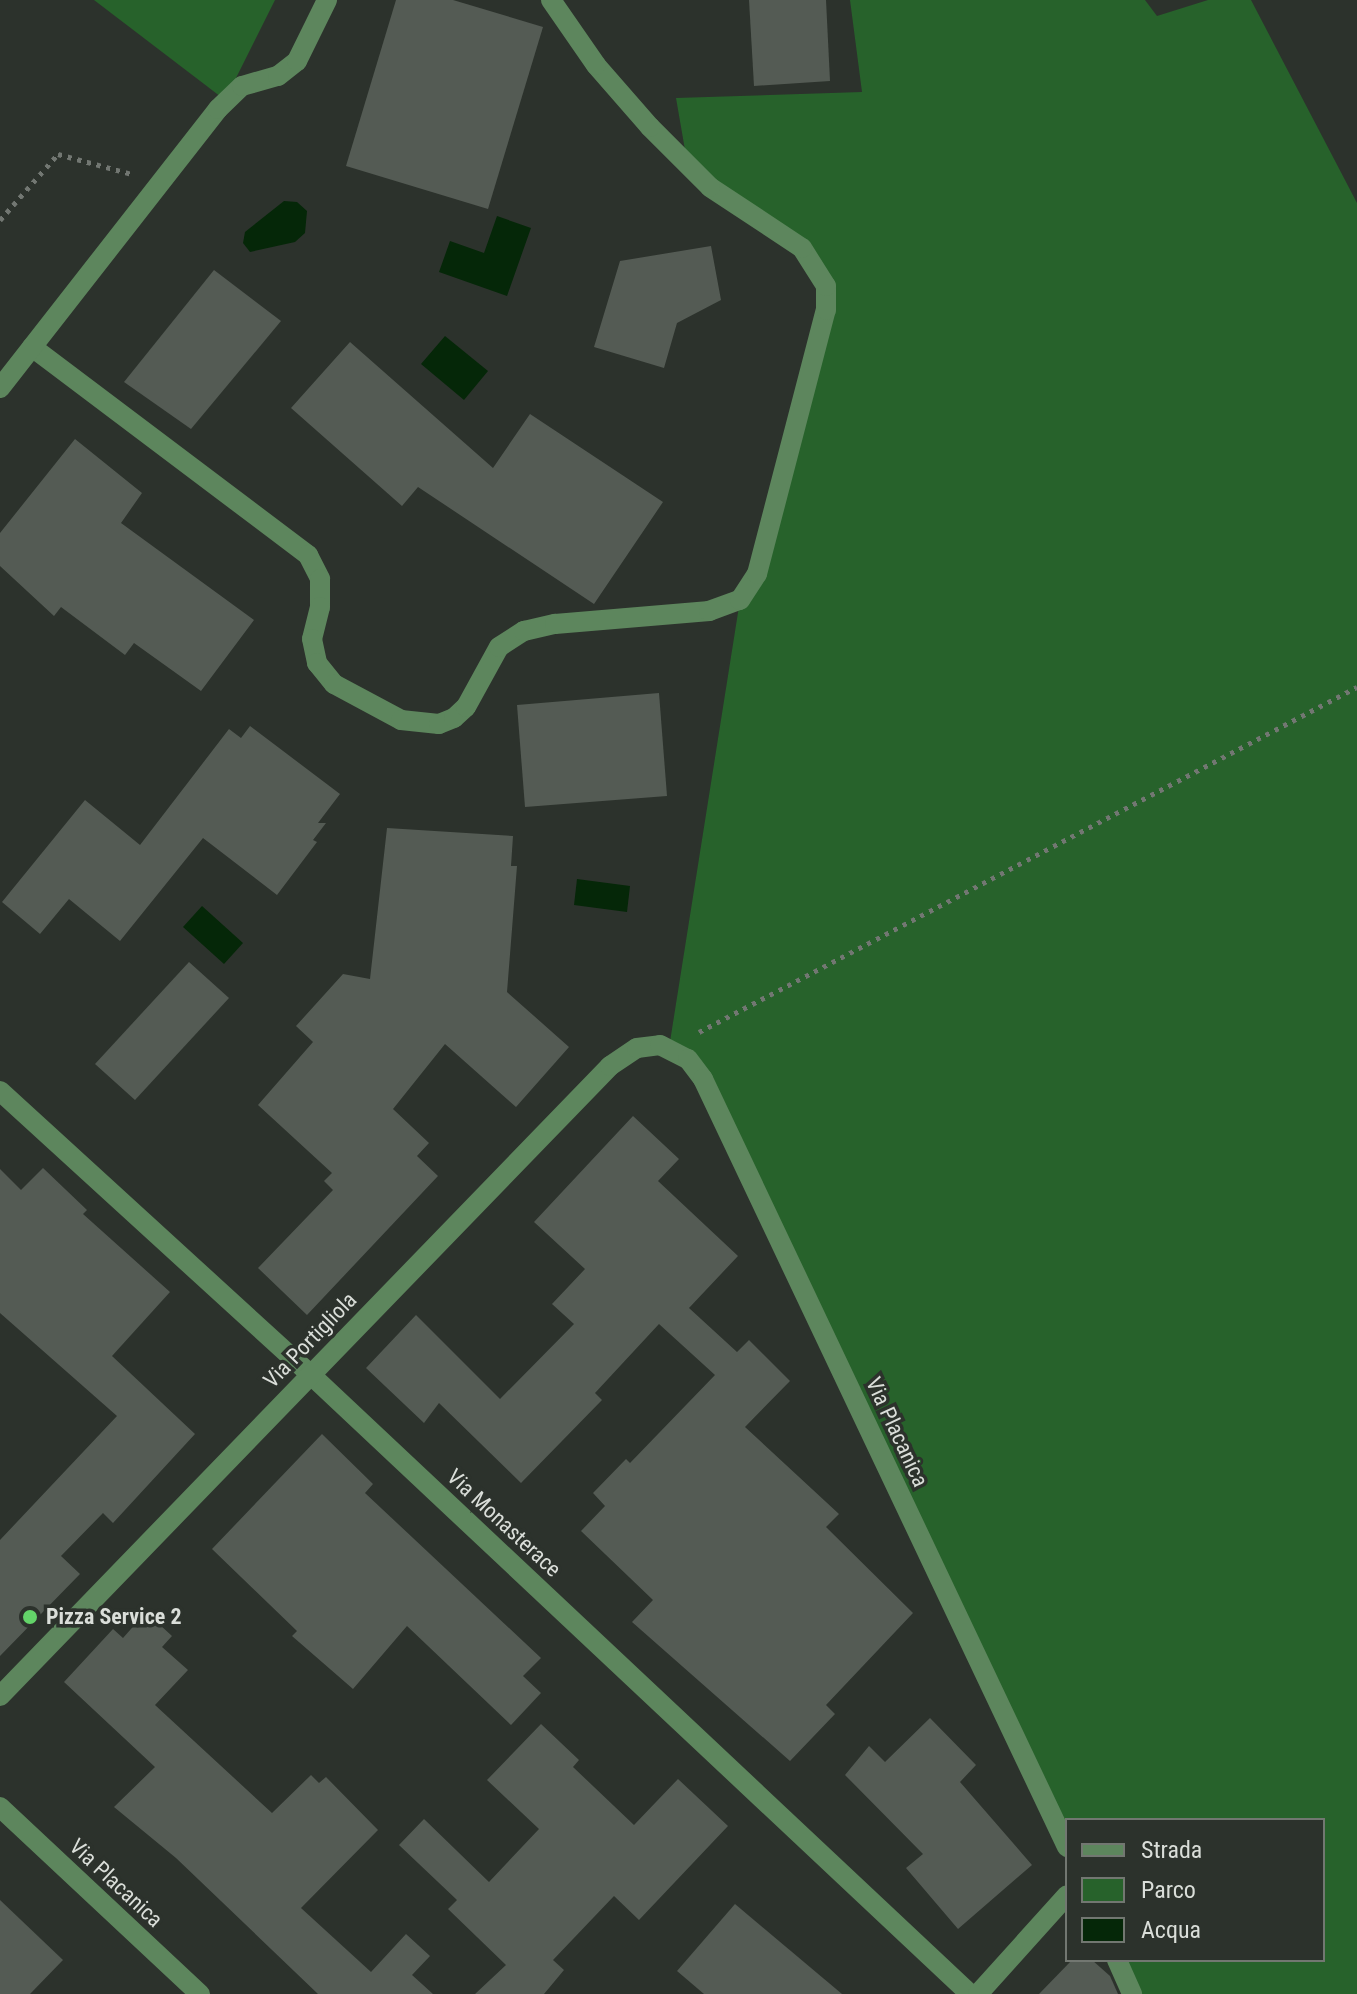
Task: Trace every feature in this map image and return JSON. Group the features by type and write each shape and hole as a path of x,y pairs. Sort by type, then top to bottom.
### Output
{"street":[{"path":"0,388 160,182 242,86 278,76 297,61 327,0"},
{"path":"32,347 298,545 320,579 312,639 317,663 334,684 401,720 439,724 454,718 466,707 499,647 524,631 555,624 709,611 740,600 757,574 826,310 826,286 802,248 710,187 650,127 596,65 551,0"},
{"name":"Via Portigliola","path":"0,1696 610,1066 637,1048 669,1048"},
{"name":"Via Placanica","path":"669,1048 688,1059 703,1079 1065,1843"},
{"name":"Via Monasterace","path":"0,1091 310,1374 970,1994"},
{"name":"Via Placanica","path":"0,1807 200,1994"},
{"path":"978,1994 1065,1897"},
{"path":"1118,1962 1132,1994"}],"path":[{"path":"0,220 58,154 160,182"},
{"path":"669,1048 1357,687"}],"green space":[{"path":"94,0 275,0 225,100"},
{"path":"850,0 1145,0 1157,16 1208,0 1251,0 1357,203 1357,1994 1132,1994 1118,1962 1325,1962 1325,1818 1065,1818 1065,1843 703,1079 669,1048 740,600 826,310 821,271 689,173 676,98 862,92"}],"water":[{"path":"284,201 297,202 307,211 305,233 295,242 250,252 243,243 245,232"},
{"path":"497,216 531,228 507,296 439,272 450,241 484,253"},
{"path":"445,336 488,371 464,400 421,364"},
{"path":"577,879 630,886 627,912 574,905"},
{"path":"202,906 243,943 224,964 183,927"}],"building":[{"path":"396,0 453,0 543,27 488,209 346,166"},
{"path":"749,0 826,0 830,81 754,86"},
{"path":"711,246 721,300 677,323 664,368 594,347 620,261"},
{"path":"214,270 281,321 191,429 124,382"},
{"path":"350,342 493,468 530,414 663,502 594,604 418,487 402,506 291,408"},
{"path":"75,439 142,493 121,523 254,620 201,691 134,643 125,655 61,607 54,616 0,566 0,533"},
{"path":"659,693 667,796 525,807 517,705"},
{"path":"250,726 340,794 318,823 326,823 313,840 317,842 277,895 203,838 120,941 69,899 40,934 2,902 85,800 140,845 229,729 241,738"},
{"path":"387,828 513,836 511,866 517,866 507,992 569,1047 516,1107 445,1044 393,1109 429,1143 417,1156 438,1176 307,1315 258,1268 333,1190 324,1181 332,1173 258,1105 313,1042 296,1026 343,974 370,979"},
{"path":"189,962 229,998 135,1100 95,1064"},
{"path":"633,1116 679,1159 658,1181 738,1256 689,1308 737,1352 749,1340 790,1381 745,1427 839,1514 826,1527 913,1613 826,1705 835,1714 790,1761 632,1622 653,1600 581,1531 605,1506 593,1493 626,1459 630,1463 715,1375 659,1324 595,1393 602,1400 521,1483 439,1403 424,1423 366,1368 416,1315 500,1399 574,1324 552,1304 585,1269 534,1222"},
{"path":"43,1168 87,1210 83,1214 170,1292 112,1356 195,1434 113,1523 103,1513 61,1556 80,1574 0,1656 0,1540 117,1416 0,1313 0,1169 21,1190"},
{"path":"322,1434 373,1484 365,1493 541,1658 523,1676 541,1693 511,1725 407,1626 353,1689 292,1636 297,1631 212,1549"},
{"path":"146,1612 172,1636 162,1647 188,1670 155,1705 272,1813 311,1775 319,1783 326,1777 378,1830 301,1908 371,1972 406,1934 430,1956 412,1975 433,1994 318,1994 176,1858 114,1807 155,1767 64,1682 113,1629 123,1638"},
{"path":"930,1718 976,1765 960,1782 1032,1865 958,1929 906,1868 923,1854 845,1775 869,1746 885,1762"},
{"path":"541,1724 579,1760 573,1767 634,1825 678,1779 728,1826 639,1920 614,1896 553,1960 564,1970 544,1994 475,1994 506,1965 448,1909 457,1900 399,1845 424,1819 489,1882 539,1829 487,1780"},
{"path":"0,1900 63,1960 30,1994 0,1994"},
{"path":"735,1904 842,1994 704,1994 677,1971"},
{"path":"1070,1962 1094,1962 1110,1976 1118,1994 1039,1994"}],"place":[{"name":"Pizza Service 2","path":"30,1617"}]}
